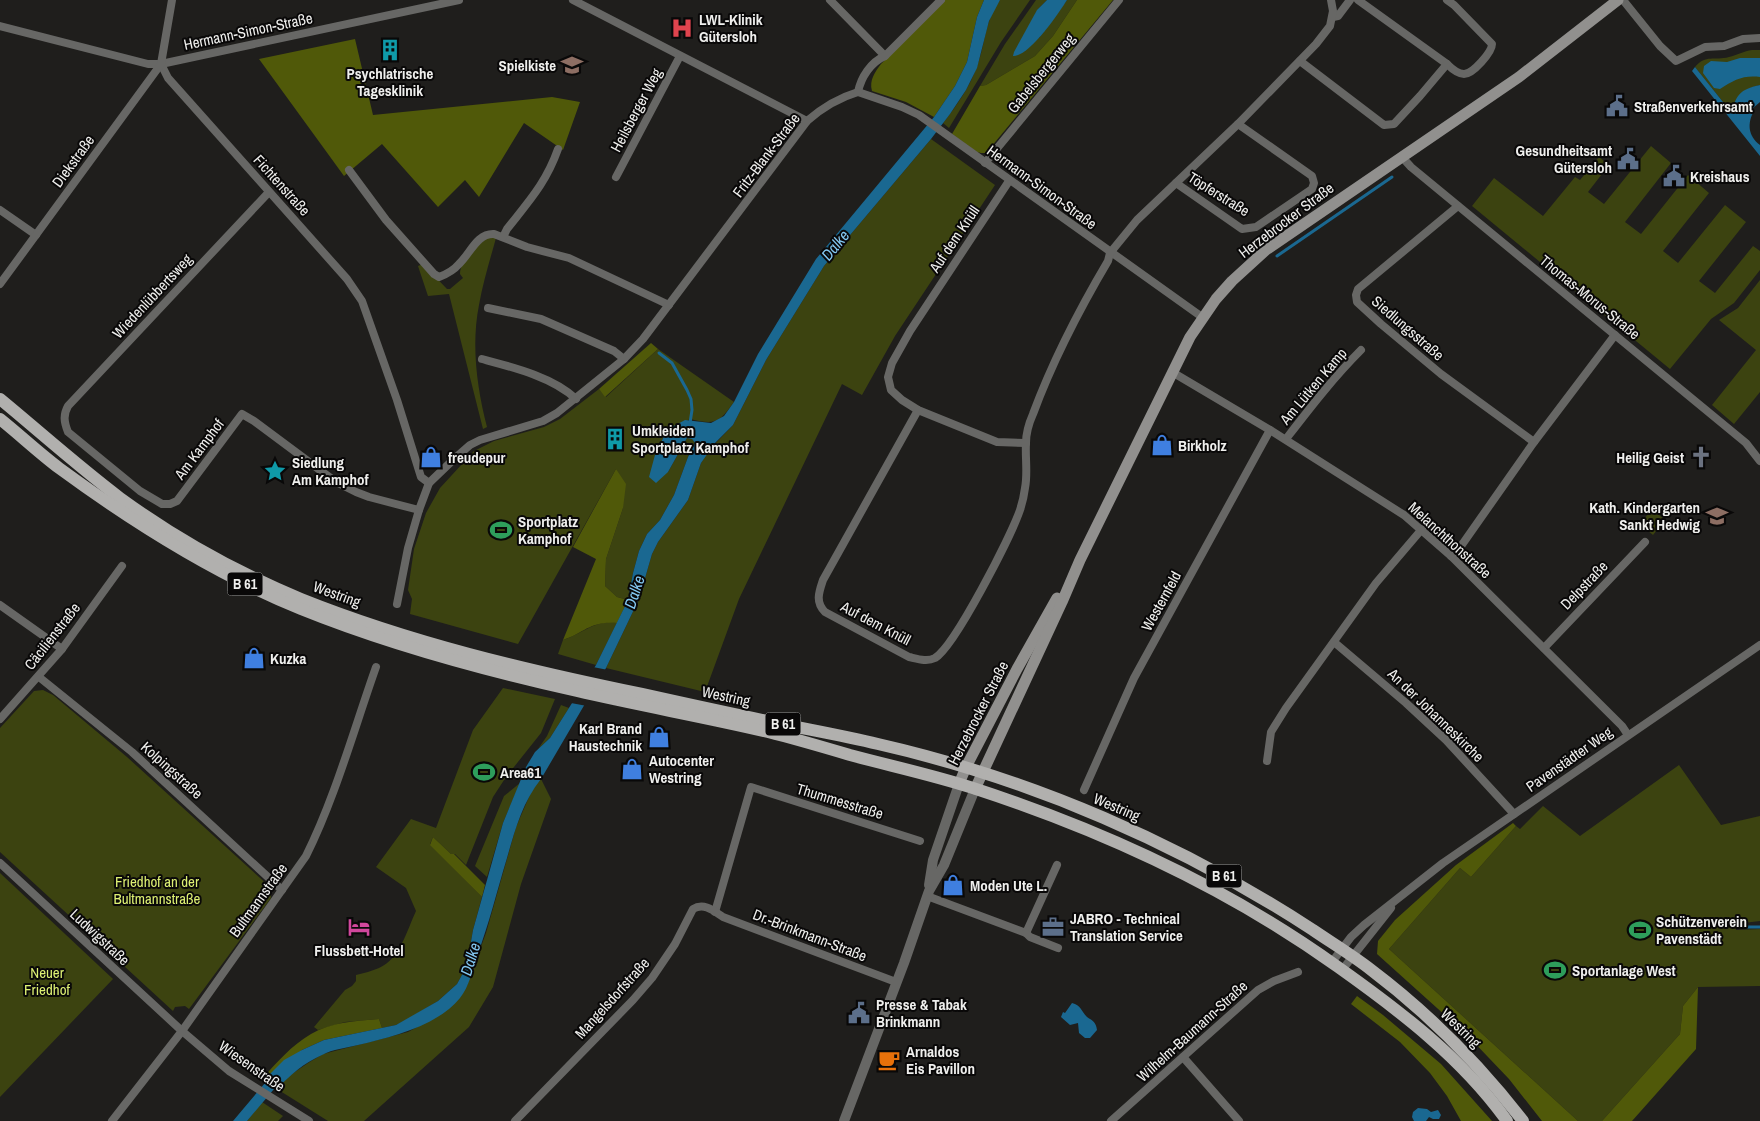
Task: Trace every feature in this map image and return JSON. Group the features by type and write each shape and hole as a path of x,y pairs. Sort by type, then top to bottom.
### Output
{"main road":[{"name":"Herzebrocker Straße","path":"975,789 1080,560 1172,372 1202,317 1232,281 1266,250 1542,60 1618,0"},
{"name":"Westring","path":"0,399 120,498 186,541 244,574 301,599 389,631 580,687"},
{"name":"Westring","path":"0,419 57,466 183,550 243,583 302,610 386,640 460,663 880,744 966,767 1099,816 1172,849 1272,904 1342,949 1400,992 1439,1028 1488,1078 1523,1121"},
{"name":"Herzebrocker Straße","path":"959,784 1017,669 1080,560"},
{"name":"Westring","path":"596,690 770,733 959,784 1068,822 1165,865 1253,912 1332,962 1390,1005 1446,1053 1482,1089 1506,1121"}],"street":[{"path":"0,26 148,64 161,64 172,0"},
{"name":"Hermann-Simon-Straße","path":"161,64 458,0"},
{"path":"574,0 808,121"},
{"path":"830,0 885,56"},
{"name":"Gabelsbergerweg","path":"985,164 1118,0"},
{"path":"1331,0 1333,16"},
{"name":"Töpferstraße","path":"1110,253 1137,220 1238,124 1300,61 1330,26 1333,16 1338,16 1350,0"},
{"path":"1358,0 1461,74 1469,73 1492,49 1492,44 1447,0"},
{"path":"1622,0 1660,46 1676,61 1705,48 1724,46 1737,40 1760,38"},
{"path":"858,92 860,81 877,60 885,56 937,1"},
{"name":"Heilsberger Weg","path":"616,177 680,56"},
{"path":"1300,61 1384,125 1394,124 1446,64"},
{"name":"Fichtenstraße","path":"161,64 168,78 347,279 362,300 397,400 421,477 429,484"},
{"name":"Diekstraße","path":"0,286 161,64"},
{"name":"Hermann-Simon-Straße","path":"858,92 902,107 925,120 1202,317"},
{"name":"Fritz-Blank-Straße","path":"397,604 408,548 429,484 470,445 487,436 544,421 576,399 624,360 643,339 808,121 817,112 840,97 858,92"},
{"name":"Töpferstraße","path":"1176,183 1242,228 1256,228 1312,189 1314,183 1312,176 1238,124"},
{"path":"503,237 507,229 543,184 558,149"},
{"name":"Thomas-Morus-Straße","path":"1402,157 1411,167 1746,443 1759,458"},
{"path":"349,170 386,220 434,274 439,277 448,273 459,264 479,239 489,233 527,247 569,258 669,305"},
{"name":"Auf dem Knüll","path":"1010,181 910,331 892,363 888,377 891,390 918,410 998,442 1026,443"},
{"name":"Wiedenlübbertsweg","path":"64,423 64,414 68,406 269,192"},
{"name":"Siedlungsstraße","path":"1458,206 1358,289 1356,295 1357,302 1441,374 1534,442"},
{"path":"0,210 36,235"},
{"name":"Auf dem Knüll","path":"918,410 823,580 818,601 825,612 909,657 930,660 937,657 943,651 960,626 1004,545 1020,510 1026,478 1026,443 1030,420 1067,335 1108,261 1110,253"},
{"path":"488,308 541,319 606,347 624,360"},
{"path":"1451,556 1459,549 1534,442 1615,335"},
{"name":"Am Lütken Kamp","path":"1286,440 1320,394 1361,350"},
{"path":"482,359 525,372 560,388 576,399"},
{"name":"Melanchthonstraße","path":"1172,372 1286,440 1404,515 1422,529 1544,648 1622,726 1628,735"},
{"name":"Am Kamphof","path":"64,423 68,432 140,491 162,504 170,504 177,501 242,414 343,485 369,497 419,510"},
{"name":"Westernfeld","path":"1084,790 1134,678 1270,430"},
{"path":"1267,761 1272,732 1300,688 1376,583 1422,529"},
{"name":"Delpstraße","path":"1544,648 1645,542"},
{"name":"Cäcilienstraße","path":"0,719 62,649 122,566"},
{"path":"0,605 62,649"},
{"name":"An der Johanneskirche","path":"1334,642 1406,703 1446,740 1514,814"},
{"name":"Pavenstädter Weg","path":"1332,962 1351,937 1364,925 1443,863 1760,645"},
{"name":"Bultmannstraße","path":"112,1121 182,1031 306,856 316,837 376,667"},
{"name":"Kolpingstraße","path":"39,677 132,752 282,890"},
{"name":"Herzebrocker Straße","path":"928,894 932,860 959,784"},
{"name":"Thummesstraße","path":"715,912 751,787 920,841"},
{"name":"Herzebrocker Straße","path":"844,1121 928,894 944,865 975,789"},
{"name":"Ludwigstraße","path":"0,863 182,1031"},
{"path":"1026,932 1057,865"},
{"path":"928,894 1026,932 1030,937 1058,948"},
{"name":"Pavenstädter Weg","path":"1342,970 1397,901"},
{"name":"Mangelsdorfstraße","path":"515,1121 652,978 670,952 693,910 700,906 707,907 715,912"},
{"name":"Dr.-Brinkmann-Straße","path":"715,912 723,917 896,982"},
{"name":"Wilhelm-Baumann-Straße","path":"1111,1121 1258,990 1274,981 1298,972"},
{"name":"Wiesenstraße","path":"182,1031 229,1070 309,1121"},
{"path":"1183,1057 1238,1121"}],"green space":[{"path":"945,0 984,0 977,17 967,62 955,86 934,117 906,102 872,91 871,83 881,64"},
{"path":"1000,0 1030,0 1001,42 949,128 943,123 971,81 980,57 991,16"},
{"path":"1036,0 1047,0 1034,17 1039,38 1067,0 1077,0 1053,36 1035,56 986,85 980,86 1005,44"},
{"path":"1077,0 1113,0 986,153 977,152 952,134 980,86 986,85 1035,56 1053,36"},
{"path":"355,39 373,115 552,97 580,102 563,150 524,123 479,197 465,180 438,207 382,144 344,176 259,59"},
{"path":"1752,50 1760,50 1760,85 1749,88 1741,94 1731,112 1695,67 1707,59 1729,57"},
{"path":"931,139 995,185 895,336 862,395 842,384 739,599 705,692 606,668 639,599 652,554 658,542 688,500 701,463 708,451 733,425 766,360 824,266"},
{"path":"1651,146 1671,163 1625,222 1641,234 1688,175 1709,193 1663,251 1678,263 1725,205 1746,222 1699,281 1715,293 1753,246 1760,251 1760,270 1734,303 1711,319 1670,369 1472,206 1494,178 1543,216 1575,177 1580,180 1599,157 1609,165 1588,192 1604,204"},
{"path":"487,238 496,238 481,296 475,335 478,382 487,427 483,429 449,294 428,296 418,266 423,264 447,289 450,289 463,278 460,274 466,259"},
{"path":"1760,280 1760,392 1734,424 1712,405 1756,350 1719,320 1738,308"},
{"path":"651,343 658,349 605,397 599,389"},
{"name":"Sportplatz Kamphof","path":"658,349 734,402 716,421 705,422 690,419 665,434 655,455 668,472 687,438 692,439 695,443 674,495 660,520 647,534 639,551 628,600 617,597 605,586 606,559 623,508 616,469 518,644 410,614 412,599 408,590 414,549 426,513 440,488 474,451 494,441 544,427 560,419 599,389 606,397"},
{"path":"616,469 626,484 623,508 606,559 605,586 617,597 628,600 617,623 594,625 563,640 596,559 573,547"},
{"path":"1652,509 1665,520 1653,535 1640,524"},
{"path":"608,622 617,623 596,665 558,654 563,640 595,625"},
{"path":"503,688 555,699 541,733 506,777 493,797 466,865 433,837 430,844 482,897 463,973 457,984 438,1001 396,1025 382,1028 379,1019 345,1022 318,1030 314,1027 345,990 352,986 356,981 356,975 386,964 398,951 416,911 406,888 376,867 411,819 436,828 473,730"},
{"name":"Friedhof an der Bultmannstraße","path":"43,690 53,695 127,757 270,887 271,898 189,1009 185,1006 175,1007 173,1011 0,852 0,728 34,691"},
{"path":"561,705 569,708 550,738 538,749 547,736"},
{"name":"Sportanlage West","path":"1679,765 1721,825 1760,816 1760,921 1735,924 1736,930 1760,929 1760,986 1698,987 1683,1006 1680,1034 1602,1121 1578,1121 1389,949 1460,868 1471,877 1516,826 1520,829 1543,806 1580,836"},
{"path":"541,779 551,799 521,884 493,987 469,1027 364,1121 328,1121 277,1089 289,1076 323,1054 408,1032 439,1015 460,997 467,985 486,933 516,827 532,790"},
{"path":"520,783 503,823 487,877 475,866 504,796"},
{"path":"1513,823 1516,826 1471,877 1460,868 1389,949 1578,1121 1542,1121 1509,1079 1467,1035 1377,954 1378,941 1395,920 1456,865"},
{"path":"433,837 451,854 454,854 485,885 482,897 430,845"},
{"name":"Neuer Friedhof","path":"0,873 113,979 0,1097"},
{"path":"1698,987 1696,1049 1632,1121 1602,1121 1680,1034 1683,1006"},
{"path":"1357,996 1383,1015 1441,1064 1492,1121 1461,1121 1447,1096 1430,1073 1400,1042 1351,1004"},
{"path":"379,1019 382,1028 324,1040 302,1050 265,1083 259,1079 262,1079 297,1043 319,1030 344,1023"},
{"path":"262,1102 283,1116 278,1121 247,1121"}],"water":[{"name":"Dalke","path":"984,0 1000,0 989,21 977,68 966,90 931,139 824,266 766,360 733,425 715,443 701,463 688,500 658,542 652,554 639,599 606,668 524,806 489,920 463,994 450,1008 427,1023 399,1034 331,1051 315,1058 277,1089 274,1089 247,1121 233,1121 265,1083 264,1080 284,1060 324,1040 396,1025 438,1001 457,984 463,973 469,953 473,930 503,823 526,767 535,752 550,738 596,665 628,600 639,551 647,534 660,520 674,495 695,443 692,439 687,438 668,472 656,483 649,477 655,455 665,434 672,427 685,420 711,423 724,416 734,402 758,354 816,259 934,117 955,86 967,62 977,17"},
{"path":"1047,0 1067,0 1051,24 1035,42 1020,54 1013,56 1037,10"},
{"path":"1740,58 1760,58 1760,77 1739,79 1720,89 1714,88 1703,73 1704,66 1711,61 1727,62"},
{"path":"1695,67 1731,112 1735,101 1741,93 1748,88 1760,85 1760,102 1752,109 1754,111 1750,120 1750,129 1753,138 1760,145 1760,156 1692,71"},
{"path":"1072,1003 1079,1007 1095,1023 1097,1030 1090,1038 1085,1038 1079,1033 1078,1023 1070,1025 1061,1017 1063,1012 1065,1013"},
{"path":"1418,1108 1427,1109 1431,1112 1438,1110 1441,1115 1439,1119 1429,1117 1426,1121 1414,1121 1412,1117 1413,1112"}],"pier":[{"path":"593,667 608,670 587,706 571,703"}],"waterway":[{"path":"1277,256 1392,177"},
{"path":"659,353 672,363 691,399 690,423"},
{"path":"1738,927 1760,927"}],"place":[{"name":"LWL-Klinik Gütersloh","path":"682,28"},
{"name":"Psychlatrische Tagesklinik","path":"390,50"},
{"name":"Spielkiste","path":"572,65"},
{"name":"Straßenverkehrsamt","path":"1617,106"},
{"name":"Gesundheitsamt Gütersloh","path":"1628,159"},
{"name":"Kreishaus","path":"1674,176"},
{"name":"Umkleiden Sportplatz Kamphof","path":"615,439"},
{"name":"Birkholz","path":"1162,445"},
{"name":"freudepur","path":"431,457"},
{"name":"Heilig Geist","path":"1701,457"},
{"name":"Siedlung Am Kamphof","path":"275,471"},
{"name":"Kath. Kindergarten Sankt Hedwig","path":"1717,516"},
{"name":"Sportplatz Kamphof","path":"501,530"},
{"name":"Kuzka","path":"254,658"},
{"name":"Karl Brand Haustechnik","path":"659,737"},
{"name":"Autocenter Westring","path":"632,769"},
{"name":"Area61","path":"484,772"},
{"name":"Moden Ute L.","path":"953,885"},
{"name":"Flussbett-Hotel","path":"359,927"},
{"name":"JABRO - Technical Translation Service","path":"1053,927"},
{"name":"Schützenverein Pavenstädt","path":"1640,930"},
{"name":"Sportanlage West","path":"1555,970"},
{"name":"Presse & Tabak Brinkmann","path":"859,1013"},
{"name":"Arnaldos Eis Pavillon","path":"889,1060"}]}
